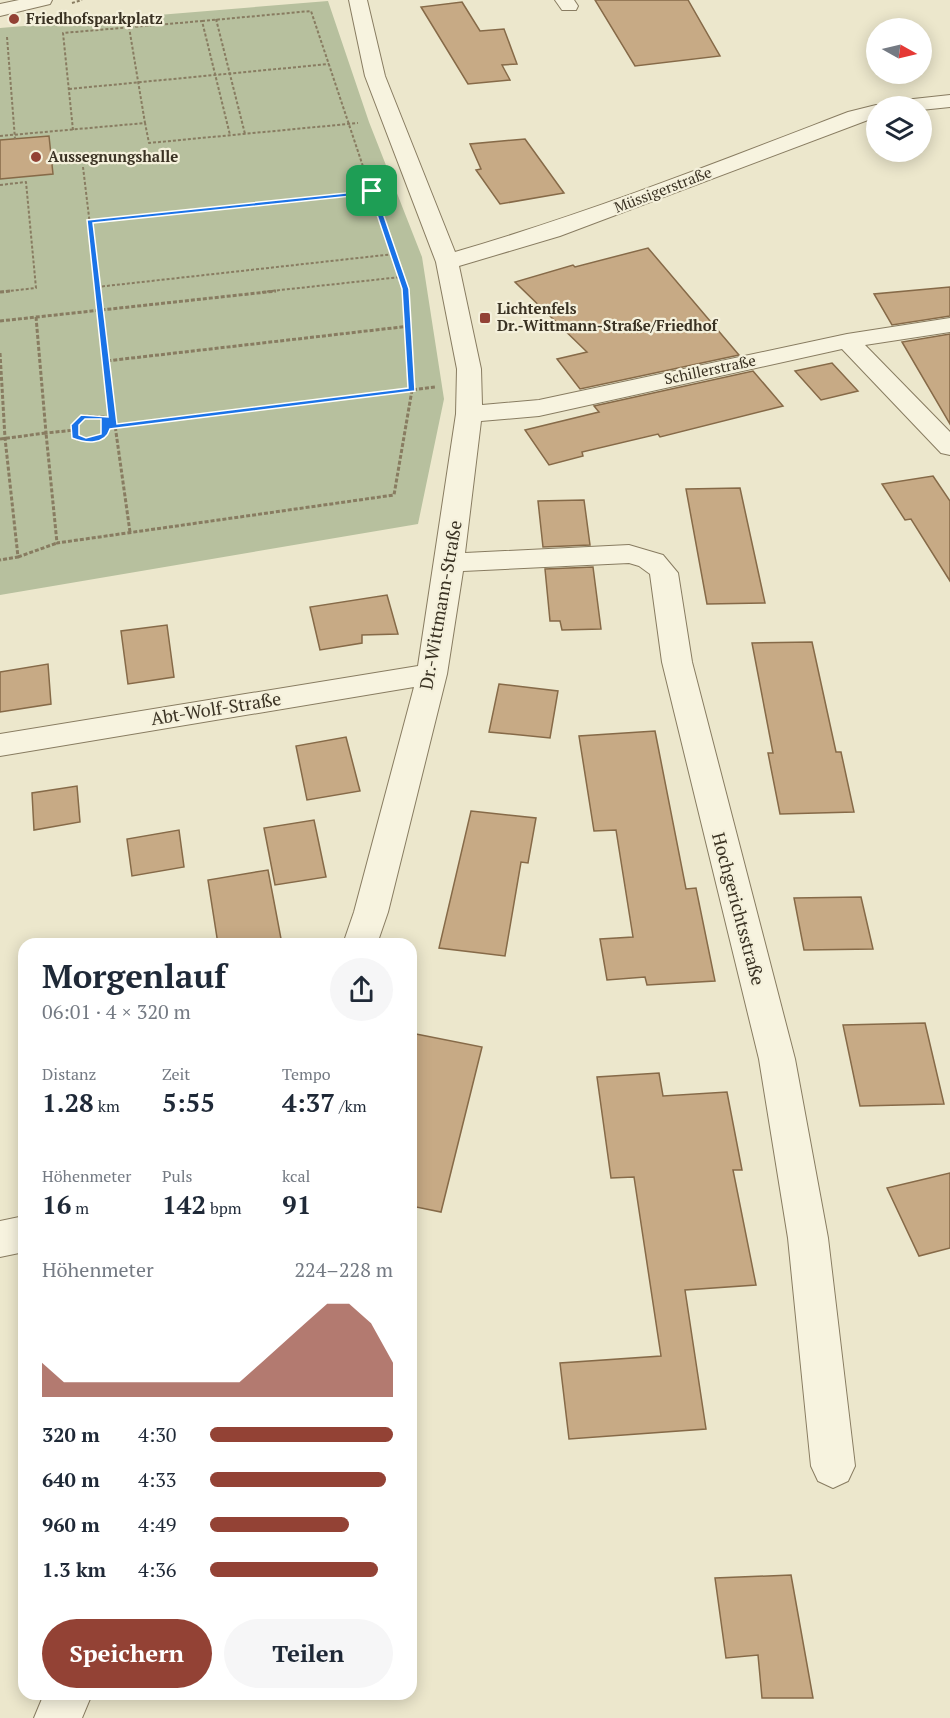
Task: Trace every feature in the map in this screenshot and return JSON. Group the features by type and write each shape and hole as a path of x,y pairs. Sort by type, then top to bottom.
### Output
{"street":[{"path":"8,7 43,0"},
{"name":"Dr.-Wittmann-Straße","path":"358,0 375,76 447,262 461,321 469,383 469,414 450,562 432,674 371,912 362,938"},
{"path":"932,103 950,101"},
{"name":"Müssigerstraße","path":"447,262 552,231 656,194 866,113"},
{"name":"Schillerstraße","path":"469,414 539,408 847,341 950,325"},
{"path":"847,341 950,447"},
{"name":"Hochgerichtsstraße","path":"450,562 491,562 629,554 645,557 657,563 664,573 676,662 777,1059 808,1238 833,1466"},
{"name":"Abt-Wolf-Straße","path":"0,745 432,674"},
{"path":"0,1239 18,1235"},
{"path":"58,1718 66,1700"}],"path":[{"path":"8,7 15,139"},
{"path":"0,560 18,557 57,543 394,495 412,390 410,326 401,277 311,11 63,33 73,130"},
{"path":"216,19 245,134"},
{"path":"202,21 230,135"},
{"path":"129,27 149,143 354,123"},
{"path":"69,89 329,64"},
{"path":"0,136 145,123"},
{"path":"83,167 113,427 130,532"},
{"path":"0,185 26,182 36,288 0,292"},
{"path":"89,222 372,191"},
{"path":"97,287 394,254"},
{"path":"0,321 401,277"},
{"path":"36,316 57,543"},
{"path":"106,361 410,326"},
{"path":"0,353 5,438 18,557"},
{"path":"106,427 469,383"},
{"path":"97,415 105,417 106,427 104,435 99,439 85,441 75,436 80,419 97,415"},
{"path":"0,439 75,430"}],"green space":[{"path":"328,1 369,122 422,257 444,399 418,524 0,595 0,28"}],"building":[{"path":"595,0 688,0 720,56 635,66"},
{"path":"462,2 480,31 504,29 517,64 502,65 510,80 468,84 421,7"},
{"name":"Aussegnungshalle","path":"49,136 53,174 0,179 0,140"},
{"path":"525,139 564,193 500,204 476,170 481,169 470,144"},
{"path":"648,248 739,355 580,389 557,359 587,352 515,282 573,265 575,267"},
{"path":"950,287 950,316 892,325 874,294"},
{"path":"950,334 950,424 902,342"},
{"path":"832,363 858,391 821,400 795,371"},
{"path":"753,371 783,406 660,437 658,434 582,452 583,456 549,465 525,430 599,412 594,406"},
{"path":"933,476 950,501 950,581 911,519 905,520 882,484"},
{"path":"740,488 765,603 707,604 686,489"},
{"path":"584,500 590,545 543,547 538,501"},
{"path":"593,567 601,629 562,630 560,621 550,621 545,569"},
{"path":"387,595 398,634 362,635 362,643 320,650 310,607"},
{"path":"167,625 174,677 128,684 121,631"},
{"path":"812,642 836,752 841,752 854,812 780,814 768,753 773,753 752,643"},
{"path":"48,664 51,704 0,712 0,672"},
{"path":"499,684 558,691 550,738 489,732"},
{"path":"655,731 686,889 696,888 715,981 647,985 645,977 607,980 600,939 633,937 616,830 594,831 579,736"},
{"path":"346,737 360,791 307,800 296,746"},
{"path":"77,786 80,822 34,830 32,793"},
{"path":"471,811 536,818 528,863 521,862 505,956 439,948"},
{"path":"314,820 326,877 275,885 264,828"},
{"path":"179,830 184,867 132,876 127,839"},
{"path":"268,870 281,938 217,938 208,880"},
{"path":"861,897 873,949 804,950 794,898"},
{"path":"925,1023 944,1104 860,1106 843,1025"},
{"path":"417,1034 482,1047 441,1212 417,1207"},
{"path":"659,1073 663,1096 727,1092 742,1170 733,1170 756,1285 685,1290 706,1429 569,1439 560,1363 661,1356 634,1177 611,1178 597,1077"},
{"path":"950,1173 950,1248 919,1256 887,1188"},
{"path":"791,1575 813,1698 762,1698 758,1655 726,1658 715,1578"}],"place":[{"name":"Friedhofsparkplatz","path":"14,19"},
{"name":"Aussegnungshalle","path":"36,157"},
{"name":"Lichtenfels Dr.-Wittmann-Straße/Friedhof","path":"485,318"}],"route":[{"path":"372,191 89,222 113,427 106,427 104,435 99,439 85,441 75,436 75,425 83,416 101,415 105,417 106,427 113,427 412,390 410,326 405,289 372,191"}]}
